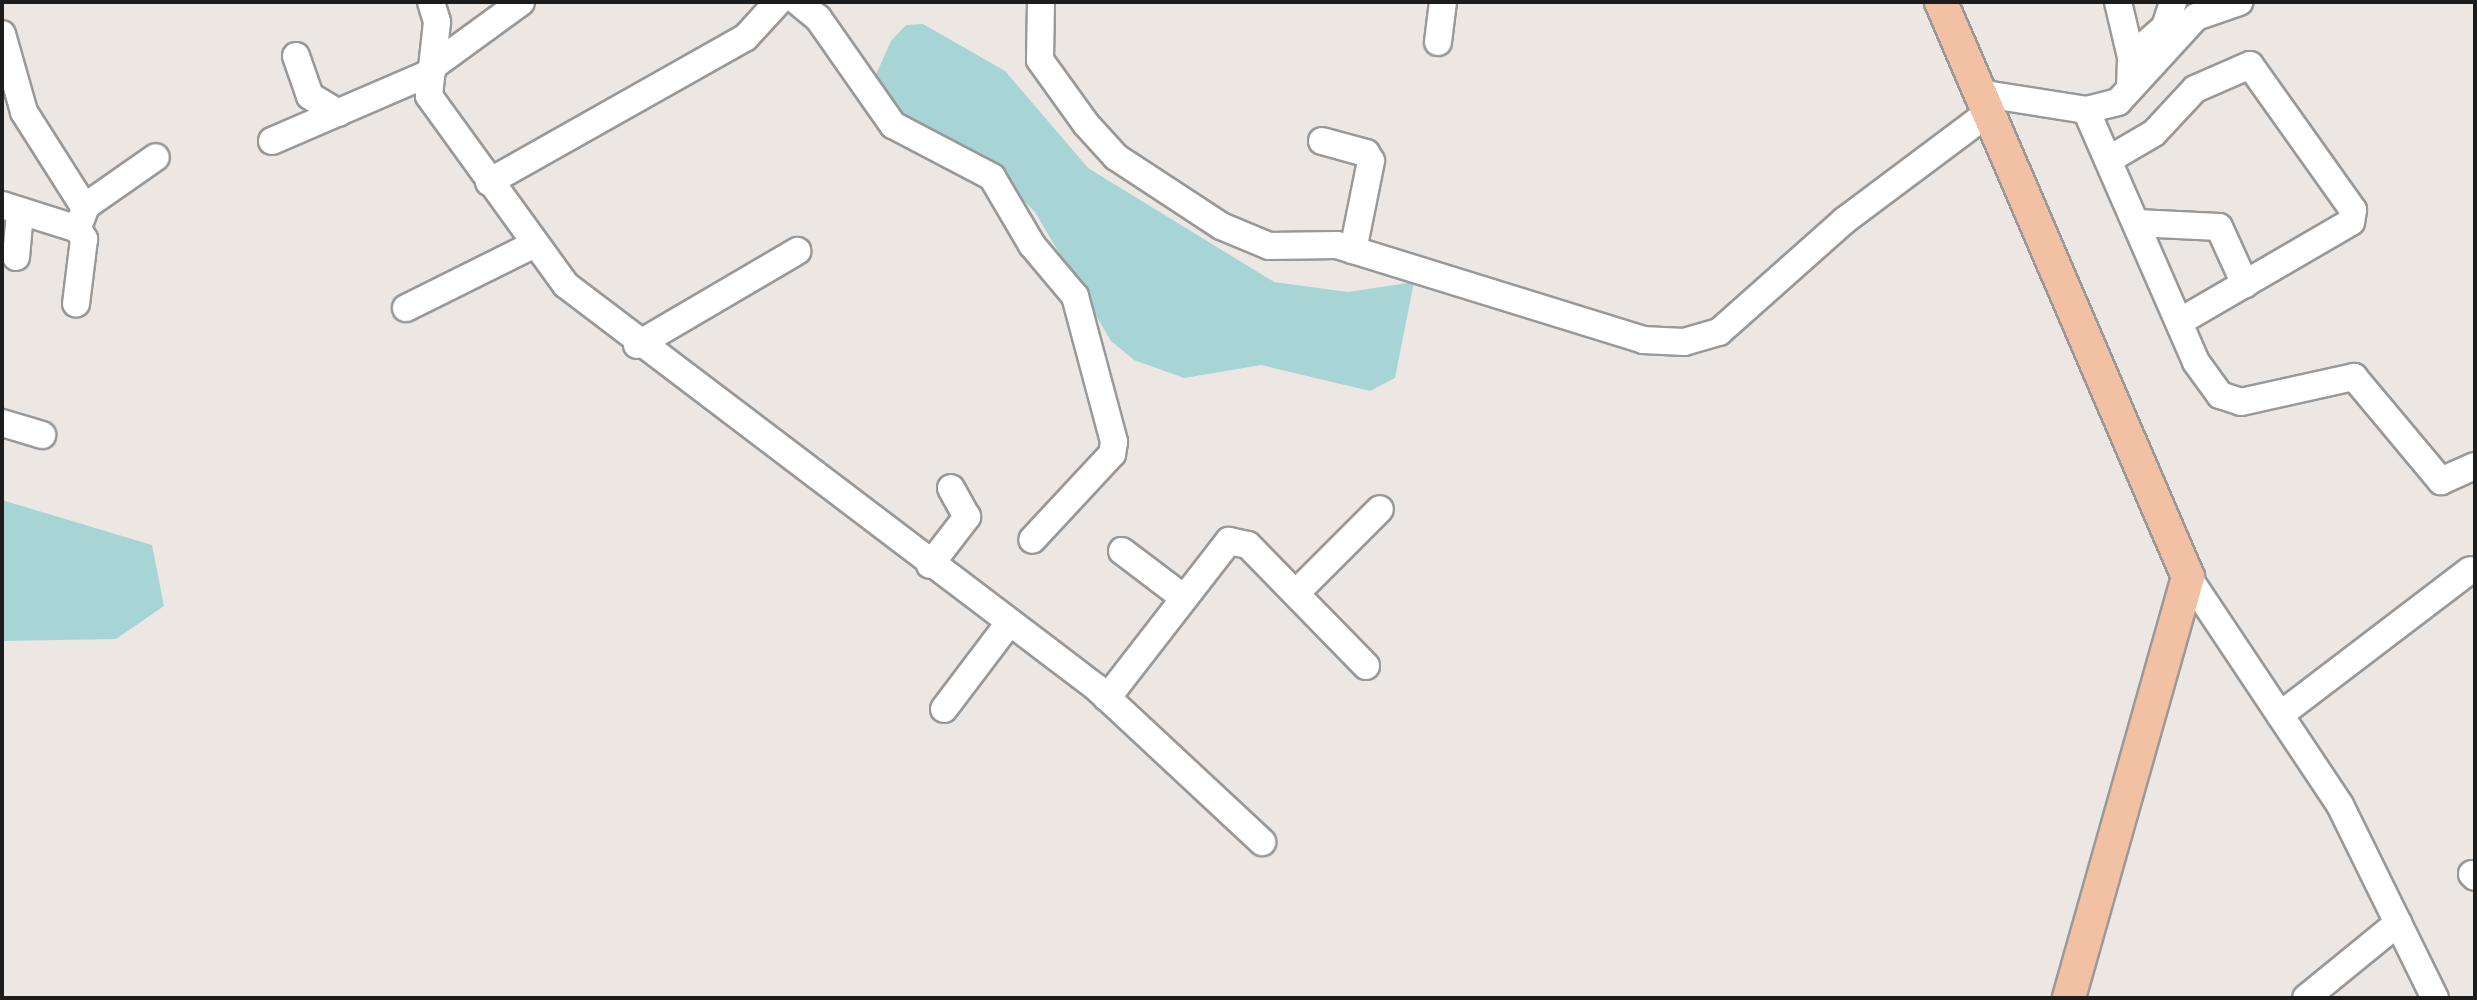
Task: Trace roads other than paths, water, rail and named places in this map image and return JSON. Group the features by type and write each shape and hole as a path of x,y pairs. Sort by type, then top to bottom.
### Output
{"main road":[{"path":"1941,2 2188,577 2069,998"}],"street":[{"path":"431,2 437,22 429,96 566,285 637,345 1107,698 1262,842"},
{"path":"272,141 432,70 521,2"},
{"path":"489,182 745,38 778,2"},
{"path":"798,2 818,18 893,125 983,168 1075,296 1099,363 1112,454 1032,540"},
{"path":"1041,2 1040,60 1116,157 1221,226 1269,246 1353,250 1643,340 1703,339 1984,103 2086,110 2118,102 2196,17 2239,2"},
{"path":"1438,42 1443,2"},
{"path":"2118,2 2131,57 2130,88"},
{"path":"2131,57 2165,27 2173,2"},
{"path":"2,34 24,112 81,219 84,239 76,304"},
{"path":"296,56 310,96 338,113"},
{"path":"2108,160 2154,133 2195,89 2256,67 2353,210 2351,222 2179,322"},
{"path":"2086,110 2207,380 2229,400 2354,377 2441,481 2475,466"},
{"path":"1322,141 1371,161 1353,250"},
{"path":"16,257 11,209 81,219 156,157"},
{"path":"2136,223 2219,227 2245,284"},
{"path":"406,308 535,244"},
{"path":"637,345 797,251"},
{"path":"2,423 42,435"},
{"path":"930,565 967,517 951,488"},
{"path":"1297,592 1380,509"},
{"path":"1107,698 1229,541 1248,545 1366,666"},
{"path":"1122,551 1184,598"},
{"path":"2280,715 2470,570"},
{"path":"2188,577 2340,805 2435,998"},
{"path":"944,709 1009,623"},
{"path":"2306,998 2398,923"}],"water":[{"path":"923,24 1005,71 1088,168 1274,282 1348,292 1414,282 1395,378 1370,391 1261,365 1184,378 1134,360 1111,341 1035,212 984,161 913,133 874,79 891,41 906,25"},
{"path":"2,500 152,545 164,606 116,639 2,641"}]}
